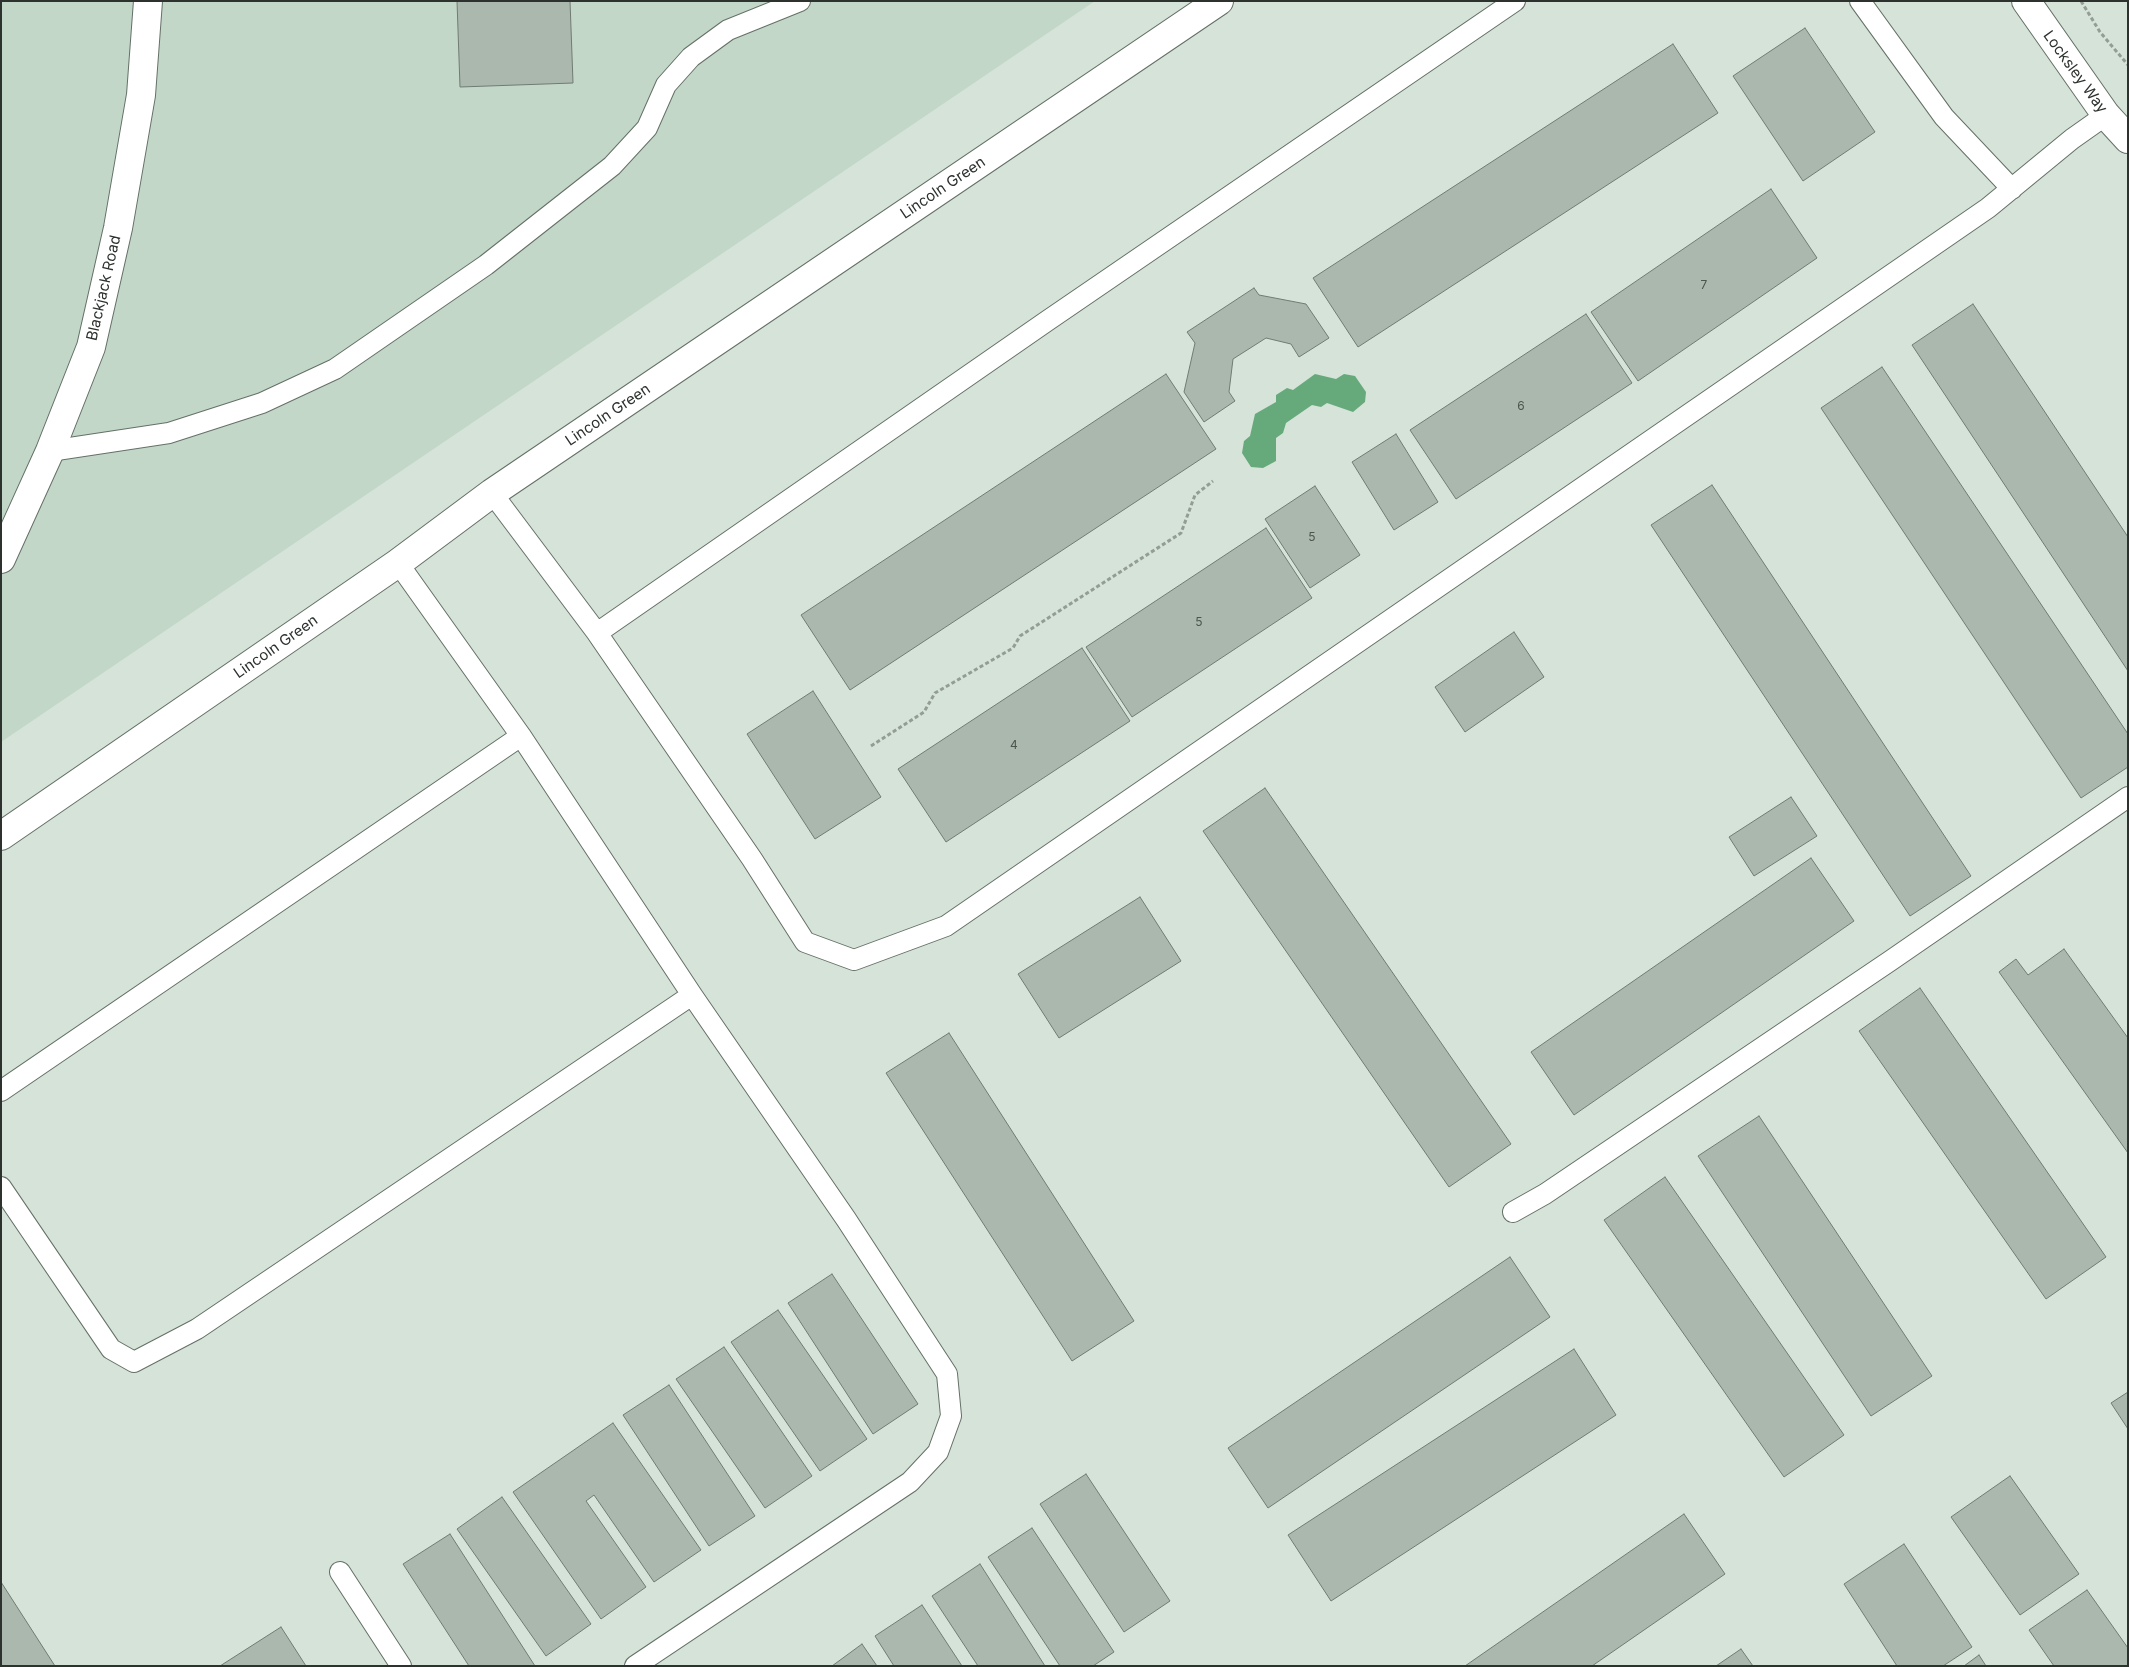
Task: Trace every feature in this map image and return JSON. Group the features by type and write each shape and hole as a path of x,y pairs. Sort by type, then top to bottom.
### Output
{"street":[{"name":"Blackjack Road","path":"1,560 50,451 91,346 118,228 141,95 148,1"},
{"name":"Lincoln Green","path":"1,836 398,563 492,493 1219,1"},
{"name":"Locksley Way","path":"2026,1 2106,115 2128,139"}],"lane":[{"path":"50,451 169,432 262,403 334,369 486,264 612,166 647,128 666,85 691,57 728,30 800,1"},
{"path":"597,633 1515,1"},
{"path":"1860,1 1944,117 2012,189"},
{"path":"492,493 597,633 752,859 806,942 854,960 946,926 1981,213 2072,139 2106,115"},
{"path":"398,563 521,736 692,995 846,1219 947,1374 951,1416 938,1452 910,1482 636,1666"},
{"path":"1,1090 521,736"},
{"path":"1513,1212 1561,1183 1890,961 2128,797"},
{"path":"1,1187 111,1349 134,1362 197,1329 692,995"},
{"path":"340,1572 401,1666"}],"path":[{"path":"2081,1 2100,32 2128,65"},
{"path":"871,746 924,712 935,693 1013,648 1020,636 1181,533 1195,495 1213,481"}],"shaded area":[{"path":"1,1 1095,1 1,742"},
{"path":"1315,374 1336,379 1344,374 1355,376 1366,392 1365,402 1353,412 1327,403 1321,407 1312,405 1286,423 1283,433 1276,438 1276,461 1263,468 1251,467 1242,453 1244,441 1250,436 1255,414 1276,402 1276,395 1287,388 1293,390"}],"building":[{"path":"457,1 570,1 573,83 460,87"},
{"path":"1805,28 1875,132 1803,181 1733,76"},
{"path":"1673,44 1718,113 1358,347 1313,278"},
{"path":"1771,189 1817,258 1638,381 1591,312"},
{"path":"1254,288 1259,295 1306,304 1329,338 1299,357 1291,344 1266,338 1233,359 1229,392 1235,401 1204,422 1184,392 1195,343 1187,332"},
{"path":"1973,304 2128,537 2128,671 1912,345"},
{"path":"1586,314 1632,383 1456,499 1410,430"},
{"path":"1882,367 2128,734 2128,767 2081,798 1821,408"},
{"path":"1166,374 1216,449 850,690 801,615"},
{"path":"1396,434 1438,502 1394,530 1352,462"},
{"path":"1712,485 1971,876 1910,916 1651,525"},
{"path":"1315,486 1360,555 1310,588 1265,519"},
{"path":"1266,528 1312,598 1132,717 1086,647"},
{"path":"1514,632 1544,677 1465,732 1435,687"},
{"path":"1082,648 1130,721 946,842 898,769"},
{"path":"813,691 881,797 815,839 747,734"},
{"path":"1265,788 1511,1144 1449,1187 1203,831"},
{"path":"1791,797 1817,836 1754,876 1729,837"},
{"path":"1811,858 1854,921 1574,1115 1531,1052"},
{"path":"1140,897 1181,961 1059,1038 1018,974"},
{"path":"2064,949 2128,1038 2128,1153 1999,972 2016,959 2028,975"},
{"path":"1920,988 2106,1257 2046,1299 1859,1031"},
{"path":"949,1033 1134,1321 1072,1361 886,1073"},
{"path":"1759,1116 1932,1376 1871,1416 1698,1156"},
{"path":"1665,1177 1844,1435 1784,1477 1604,1220"},
{"path":"1510,1257 1550,1317 1268,1508 1228,1448"},
{"path":"832,1274 918,1404 873,1434 788,1303"},
{"path":"778,1310 867,1439 820,1471 731,1342"},
{"path":"724,1347 812,1476 765,1508 676,1379"},
{"path":"1574,1349 1616,1415 1331,1601 1288,1535"},
{"path":"669,1385 755,1516 709,1546 623,1415"},
{"path":"2128,1392 2128,1429 2111,1403"},
{"path":"613,1423 701,1550 654,1582 594,1495 586,1501 646,1587 601,1619 513,1492"},
{"path":"1086,1474 1170,1601 1124,1632 1040,1504"},
{"path":"2010,1476 2079,1574 2020,1615 1951,1517"},
{"path":"502,1497 591,1624 546,1656 457,1529"},
{"path":"1684,1514 1725,1574 1592,1666 1465,1666"},
{"path":"1032,1528 1114,1652 1093,1666 1060,1666 988,1557"},
{"path":"450,1534 535,1666 469,1666 403,1564"},
{"path":"1904,1544 1972,1647 1943,1666 1897,1666 1844,1584"},
{"path":"980,1564 1045,1666 978,1666 932,1596"},
{"path":"1,1582 55,1666 1,1666"},
{"path":"2087,1590 2128,1648 2128,1666 2054,1666 2029,1630"},
{"path":"922,1605 962,1666 894,1666 875,1636"},
{"path":"281,1627 306,1666 220,1666"},
{"path":"862,1644 877,1666 832,1666"},
{"path":"1741,1649 1753,1666 1716,1666"},
{"path":"1979,1655 1986,1666 1964,1666"}]}
